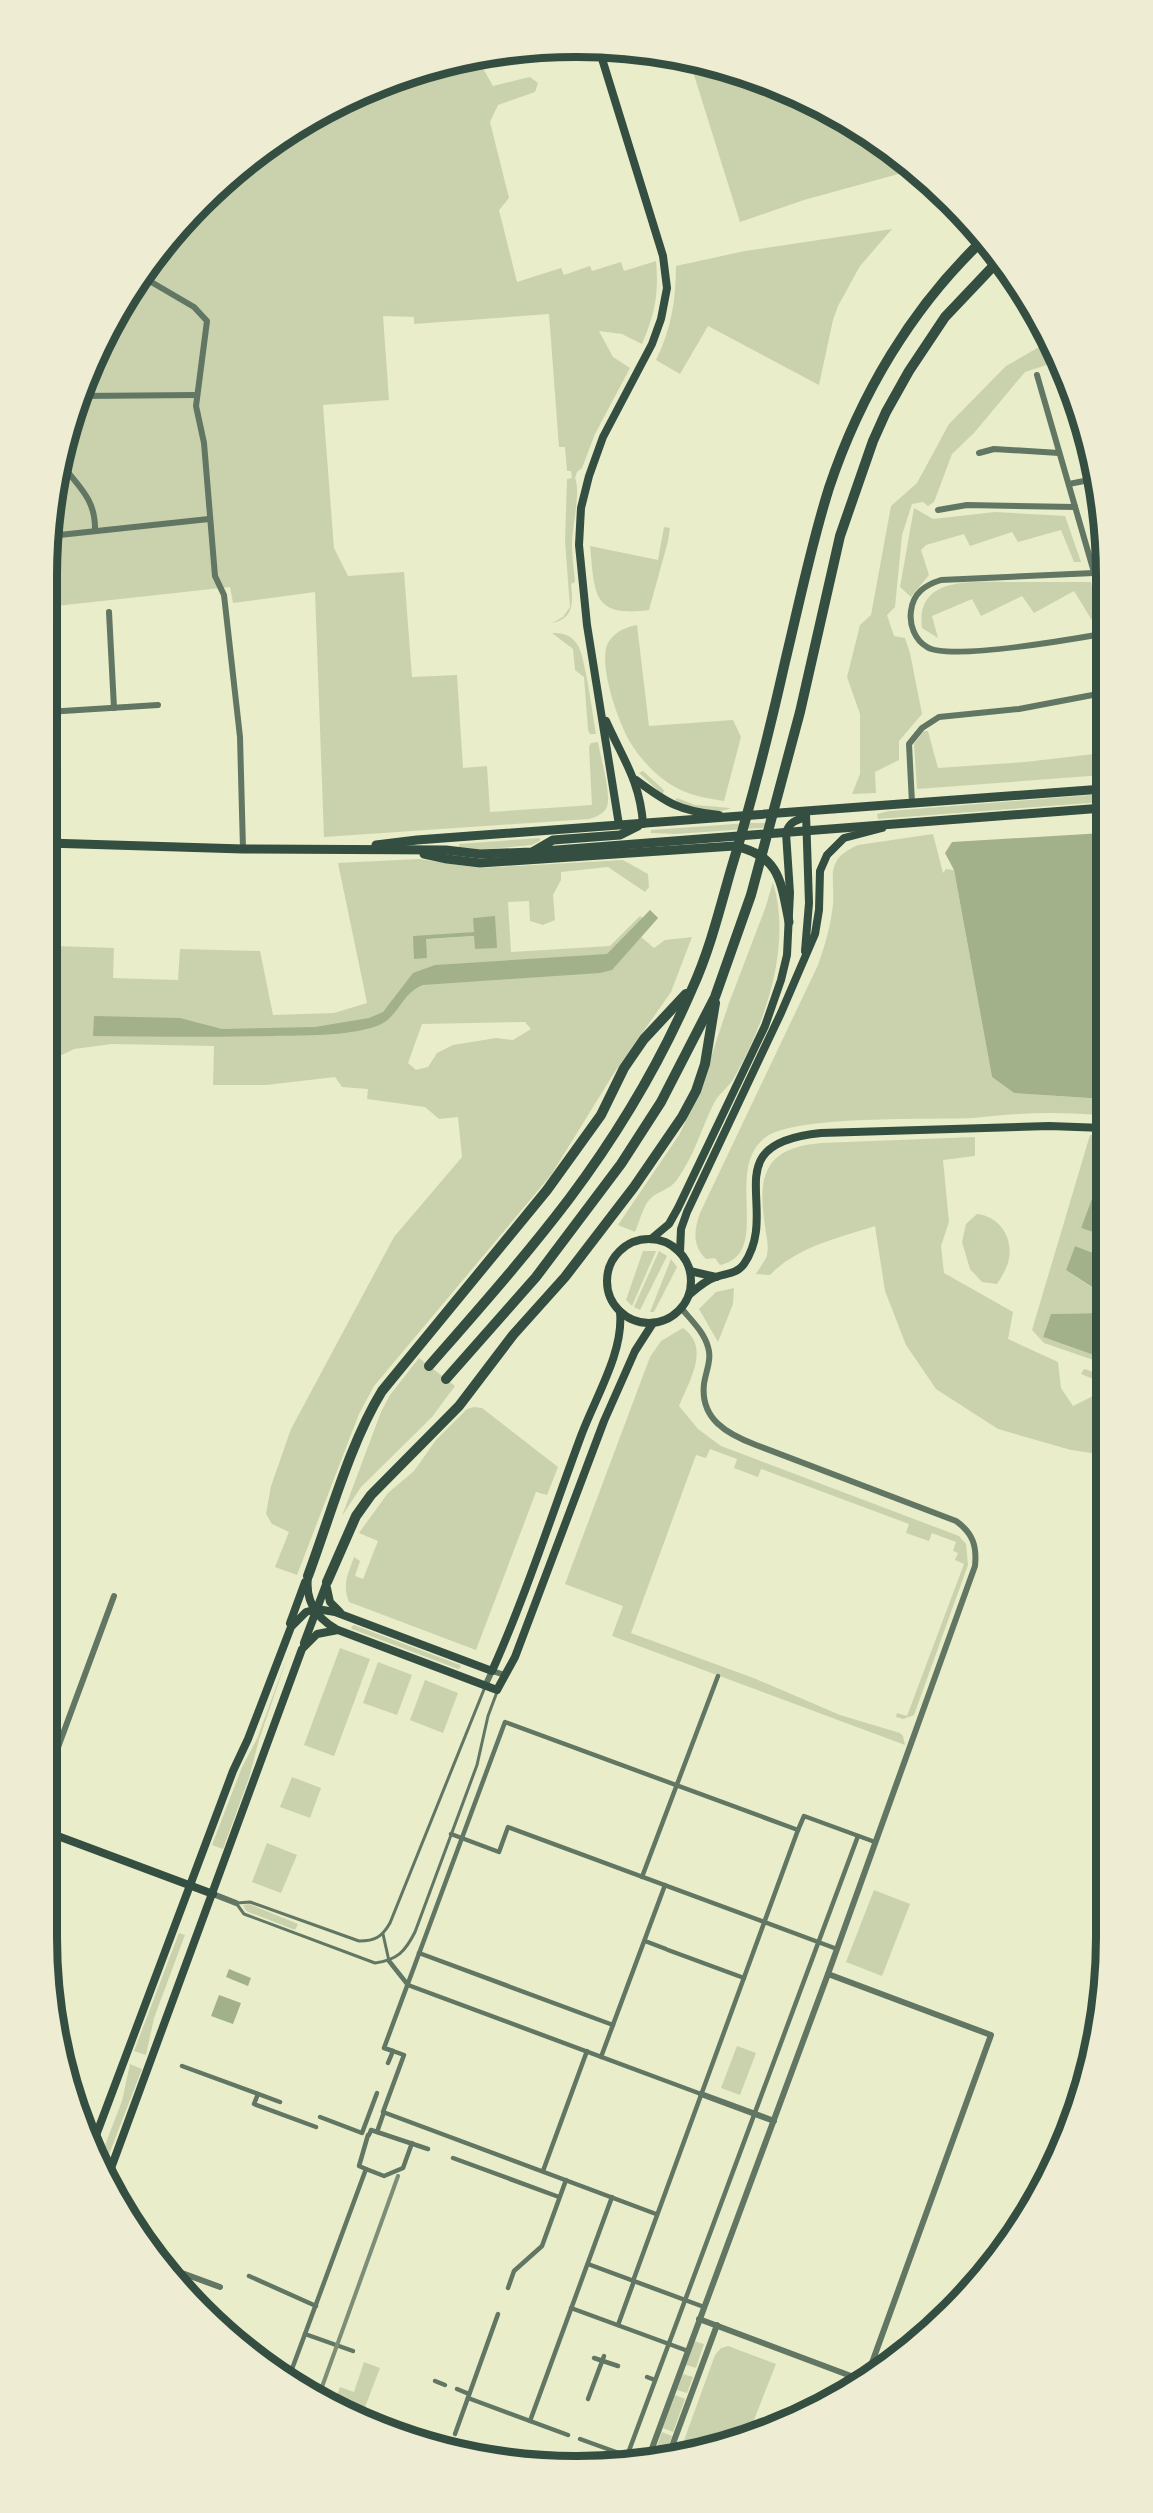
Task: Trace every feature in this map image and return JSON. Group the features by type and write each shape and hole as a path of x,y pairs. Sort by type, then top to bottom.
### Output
{"highway":[{"path":"429,1366 519,1262 603,1151 640,1090 693,988 713,932 748,815 804,580 829,489 863,405 881,370 915,318 946,278 977,246"},
{"path":"446,1379 536,1277 621,1164 661,1102 715,997 751,895 797,722 840,536 860,475 886,412 909,371 945,317 993,266"},
{"path":"308,1576 363,1428 382,1391 547,1190 588,1134 624,1068 644,1039 693,988"},
{"path":"327,1582 356,1516 371,1496 459,1406 513,1335 565,1276 634,1187 682,1117 696,1091 705,1064 715,997"}],"main road":[{"path":"602,58 663,256 667,288 661,319 652,344 603,437 589,476 581,508 579,545 589,636 603,713 621,840"},
{"path":"603,713 618,748 636,780 643,824"},
{"path":"636,780 666,802 692,812 738,816"},
{"path":"410,850 447,860 480,863 621,840 643,824 738,816 861,813 888,805 1096,790"},
{"path":"335,850 417,840 621,840 786,833 1096,809"},
{"path":"804,960 809,903 806,814"},
{"path":"651,1239 669,1224 678,1208 765,1026 781,980 786,955 790,893 786,833 788,826 806,814"},
{"path":"680,1252 681,1229 687,1212 815,934 819,910 820,871 827,855 837,843 851,835 897,824"},
{"path":"57,843 243,849 446,850 480,854 531,852 553,840 621,840 734,846 749,849 768,860 776,870 789,922"},
{"path":"689,1295 716,1277 730,1274 743,1266 750,1252 755,1227 755,1182 758,1168 770,1147 782,1141 797,1136 821,1133 1049,1125 1096,1128"},
{"path":"286,1635 295,1620 302,1614 316,1611 345,1615 492,1671 588,1416 619,1343 622,1328 620,1312 609,1293 609,1270 614,1259 626,1246 640,1240 651,1239 672,1245 680,1252 690,1271 692,1283 682,1309 669,1319 653,1323 641,1323 620,1312"},
{"path":"690,1271 716,1277"},
{"path":"308,1576 308,1594 316,1611 327,1624 497,1690 506,1675 530,1617 604,1421 635,1351 653,1323"},
{"path":"97,2134 308,1576"},
{"path":"111,2167 327,1582"},
{"path":"327,1582 327,1598 345,1615"},
{"path":"302,1649 317,1634 338,1630"},
{"path":"57,1836 213,1894"}],"street":[{"path":"150,281 194,307 207,321 196,406 204,443 215,576 224,596 240,737 243,849"},
{"path":"1037,375 1096,580"},
{"path":"90,396 196,395"},
{"path":"979,453 994,449 1059,453"},
{"path":"68,472 93,505 96,514 95,531"},
{"path":"1069,484 1087,480"},
{"path":"938,510 968,505 1075,507"},
{"path":"59,535 209,519"},
{"path":"1094,573 941,580 928,584 917,594 910,615 912,627 919,640 928,648 936,650 978,650 1042,645 1096,635"},
{"path":"109,612 114,708"},
{"path":"912,803 909,744 922,728 939,717 1019,709 1096,694"},
{"path":"57,711 158,705"},
{"path":"651,2451 828,1974 975,1566 976,1553 973,1539 966,1528 956,1521 748,1442 720,1428 711,1418 704,1396 710,1355 708,1345 704,1336 682,1309"},
{"path":"57,1748 114,1596"},
{"path":"485,1686 492,1671 506,1675"},
{"path":"642,1877 718,1676"},
{"path":"377,2132 404,2055 384,2048 505,1722 798,1830"},
{"path":"616,2326 804,1816 875,1842"},
{"path":"451,1834 499,1852 508,1827 837,1949"},
{"path":"628,2453 858,1836"},
{"path":"601,2056 665,1885"},
{"path":"213,1894 236,1903"},
{"path":"645,1941 744,1977"},
{"path":"419,1953 476,1971 613,2025"},
{"path":"389,1961 408,1984 774,2121"},
{"path":"828,1974 991,2035 872,2363"},
{"path":"543,2171 587,2051"},
{"path":"388,2063 393,2052"},
{"path":"182,2066 280,2102"},
{"path":"362,2133 377,2093"},
{"path":"258,2094 254,2104 316,2127"},
{"path":"384,2112 656,2214"},
{"path":"320,2117 369,2135"},
{"path":"412,2143 403,2168 384,2176 359,2166 371,2130 412,2143 428,2149"},
{"path":"453,2158 559,2197"},
{"path":"292,2371 366,2169"},
{"path":"508,2288 514,2271 542,2246 566,2180"},
{"path":"530,2421 612,2197"},
{"path":"588,2264 704,2307"},
{"path":"180,2272 219,2287"},
{"path":"249,2276 316,2306"},
{"path":"571,2308 688,2351"},
{"path":"455,2434 498,2314"},
{"path":"699,2319 851,2376"},
{"path":"673,2447 717,2325"},
{"path":"305,2334 353,2351"},
{"path":"558,2345 566,2348"},
{"path":"594,2358 603,2358 618,2366"},
{"path":"588,2399 603,2358"},
{"path":"647,2377 655,2380"},
{"path":"435,2381 445,2385"},
{"path":"457,2389 468,2396 568,2435"},
{"path":"580,2439 621,2454"}],"lane":[{"path":"236,1903 250,1902 359,1941 372,1941 383,1934 390,1923 485,1686"},
{"path":"236,1903 244,1914 375,1963 389,1961 401,1955 415,1932 477,1765 488,1716 497,1690"},
{"path":"383,1934 389,1961"}],"shaded area":[{"path":"482,66 493,86 530,77 538,83 535,92 498,105 490,122 509,198 499,210 517,282 561,268 564,275 590,266 592,271 621,262 624,271 656,261 655,304 642,344 622,334 599,331 613,357 630,368 575,478 577,501 572,544 575,582 571,584 572,603 568,614 565,618 552,623 563,617 570,607 565,541 567,479 572,478 571,471 567,471 565,447 559,447 549,314 414,324 414,317 383,316 389,400 323,405 334,548 348,576 404,572 412,677 457,675 463,768 487,766 490,812 592,805 589,747 591,743 598,742 607,787 606,809 598,816 589,819 324,837 315,592 233,603 230,587 57,606 58,543 67,475 75,442 97,378 127,317 164,260 209,209 260,164 317,127 378,97 442,75 475,67"},
{"path":"693,71 743,85 806,111 865,145 903,173 804,200 740,222"},
{"path":"892,229 860,266 838,306 819,385 708,326 680,374 656,360 672,314 676,266 745,251"},
{"path":"1041,346 1050,364 1025,372 974,433 952,454 934,502 928,506 923,502 912,504 902,535 895,607 887,615 894,636 905,638 922,714 899,741 899,760 875,772 876,793 852,794 860,774 860,714 847,677 860,625 871,615 891,506 917,483 949,424 1006,366"},
{"path":"914,508 933,519 995,512 1065,516 1081,562 1074,562 1061,530 1018,542 1012,532 970,546 964,534 926,545 921,550 929,575 911,597 900,587"},
{"path":"664,527 670,528 668,541 649,610 616,610 606,605 596,589 590,546 658,560"},
{"path":"968,582 1091,582 1096,607 1096,622 1093,622 1074,591 1034,613 1022,596 981,616 972,599 932,616 938,638 922,628 922,610 928,598 939,590"},
{"path":"637,625 649,726 733,720 741,737 724,801 693,795 669,783 644,761 625,733 608,683 606,649 610,640 618,632"},
{"path":"552,633 569,637 575,641 580,650 596,734 590,734 588,730 584,677 575,670 573,649"},
{"path":"924,731 928,731 938,768 1025,762 1096,754 1096,776 917,789 914,744"},
{"path":"643,771 664,790 663,795 639,773"},
{"path":"1096,795 1096,803 878,819 877,814 889,811"},
{"path":"677,798 695,805 731,808 717,811 702,810 674,801"},
{"path":"773,823 773,827 676,834 651,833 651,830"},
{"path":"1096,833 1096,1098 1014,1093 992,1077 954,870 945,853 952,842"},
{"path":"933,834 943,873 946,869 954,870 992,1077 1014,1093 1096,1098 1096,1116 1039,1113 974,1118 865,1120 805,1125 782,1130 766,1137 754,1151 748,1169 747,1228 744,1244 736,1257 720,1265 715,1258 706,1259 698,1249 696,1226 700,1213 818,965 831,920 836,863 847,851 858,845"},
{"path":"540,838 540,841 532,845 479,850 459,847 459,844"},
{"path":"419,859 480,868 623,860 648,874 649,887 645,892 608,867 561,872 561,880 553,895 555,920 543,925 530,921 529,901 508,902 511,952 610,946 640,916 643,918 650,910 658,918 641,937 654,948 665,940 692,937 671,992 614,1073 551,1175 374,1386 359,1414 297,1575 275,1567 289,1532 272,1524 266,1514 271,1486 291,1429 394,1237 462,1157 458,1117 439,1119 425,1107 367,1099 368,1089 342,1087 335,1077 266,1085 213,1085 214,1046 112,1044 74,1049 57,1057 57,946 114,948 113,978 178,980 180,949 260,951 273,1015 334,1013 367,1003 338,863","holes":["495,917 475,936 426,939 474,932 474,918","525,1022 531,1029 513,1040 496,1038 453,1045 437,1053 428,1067 416,1070 408,1063 422,1024"]},
{"path":"773,882 778,906 779,932 773,983 746,1056 732,1081 714,1103 693,1153 676,1181 653,1196 648,1202 635,1232 618,1225 679,1135 698,1096"},
{"path":"650,910 658,918 612,970 600,973 423,985 410,994 384,1022 364,1030 311,1035 93,1036 94,1016 180,1018 222,1029 315,1027 369,1018 383,1012 413,973 435,965 607,954"},
{"path":"495,916 497,948 475,949 474,936 426,939 427,958 414,959 413,936 474,932 473,918"},
{"path":"1090,1135 1096,1136 1096,1188 1081,1228 1096,1233 1096,1254 1075,1246 1066,1270 1096,1291 1096,1313 1051,1314 1043,1337 1096,1356 1096,1361 1044,1343 1032,1330"},
{"path":"975,1137 975,1156 943,1160 949,1222 941,1246 944,1273 1013,1312 1008,1339 1058,1362 1061,1388 1073,1406 1093,1396 1096,1398 1096,1454 1071,1450 998,1429 936,1389 906,1345 885,1291 875,1226 806,1250 781,1265 770,1275 756,1274 768,1250 763,1191 769,1166 777,1157 788,1151 821,1143"},
{"path":"1096,1188 1096,1233 1081,1228"},
{"path":"977,1214 997,1223 1009,1242 1008,1261 997,1284 982,1282 970,1269 962,1242 966,1224"},
{"path":"1075,1246 1096,1254 1096,1290 1066,1270"},
{"path":"643,1251 656,1251 632,1306 626,1300"},
{"path":"659,1251 667,1256 640,1310 634,1307"},
{"path":"671,1259 677,1267 654,1312 650,1312"},
{"path":"734,1288 733,1304 718,1342 699,1309 716,1292"},
{"path":"1096,1313 1096,1356 1043,1337 1051,1314"},
{"path":"683,1328 696,1345 697,1355 692,1376 679,1406 698,1429 721,1446 959,1536 966,1544 968,1565 914,1715 903,1719 896,1717 897,1713 907,1716 964,1564 955,1560 958,1553 953,1551 956,1542 932,1533 929,1541 906,1533 909,1524 761,1469 758,1477 734,1468 737,1459 710,1449 706,1458 696,1455 631,1633 756,1679 840,1715 900,1733 905,1745 612,1636 623,1606 565,1584 650,1357 661,1341"},
{"path":"419,1358 455,1386 432,1417 361,1487 342,1516 381,1412 390,1395"},
{"path":"1084,1369 1096,1372 1096,1380 1081,1374"},
{"path":"482,1408 558,1467 547,1495 536,1492 476,1650 349,1602 346,1585 354,1557 360,1561 355,1576 363,1579 378,1541 359,1533 388,1493 414,1471 436,1440 467,1409"},
{"path":"354,1625 461,1667 458,1669 352,1629"},
{"path":"340,1648 370,1659 334,1756 304,1745"},
{"path":"289,1652 259,1740 249,1778 223,1849 212,1845 242,1767 257,1739"},
{"path":"378,1662 412,1675 397,1715 363,1703"},
{"path":"425,1680 458,1693 443,1733 410,1720"},
{"path":"292,1777 321,1788 310,1818 280,1807"},
{"path":"267,1843 297,1855 281,1893 252,1882"},
{"path":"874,1890 910,1904 882,1976 846,1962"},
{"path":"249,1904 298,1924 295,1930 246,1911 243,1905"},
{"path":"179,1933 185,1935 154,2018 146,2055 134,2051"},
{"path":"229,1969 251,1978 248,1986 226,1977"},
{"path":"219,1995 241,2003 233,2024 211,2016"},
{"path":"737,2046 756,2053 740,2095 721,2088"},
{"path":"130,2064 142,2069 108,2158 103,2149 122,2101"},
{"path":"694,2341 704,2344 696,2368 686,2365"},
{"path":"728,2346 776,2364 752,2425 682,2445 715,2355 721,2348"},
{"path":"364,2362 380,2368 364,2410 337,2396 340,2387 354,2392"},
{"path":"683,2374 693,2377 687,2393 677,2390"},
{"path":"675,2395 685,2399 673,2432 663,2428"},
{"path":"662,2432 672,2436 668,2448 656,2449"}],"railway":[{"path":"321,2388 398,2176"}]}
